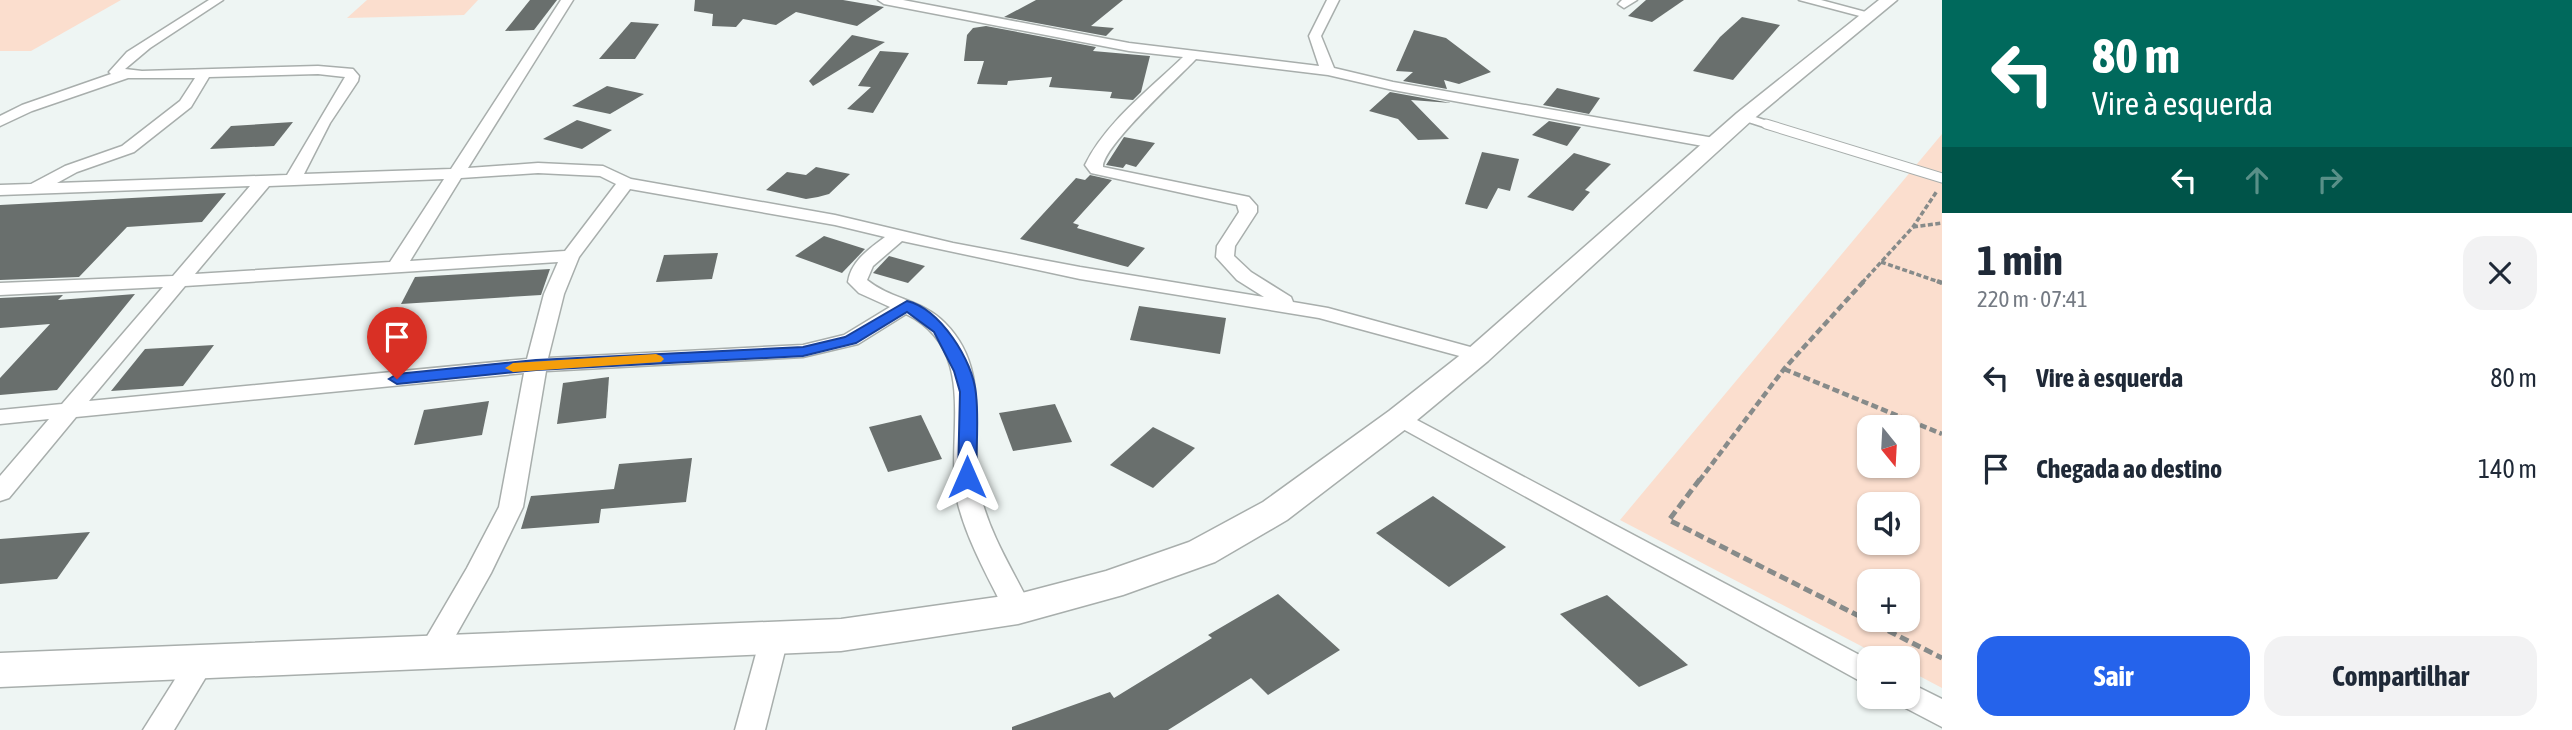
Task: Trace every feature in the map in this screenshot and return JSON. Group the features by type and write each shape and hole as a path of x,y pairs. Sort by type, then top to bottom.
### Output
{"main road":[{"path":"0,670 433,650 774,639 917,626 1017,609 1110,585 1202,552 1275,511 1400,418 1478,355 1744,117 1880,8"}],"street":[{"path":"217,0 118,65 116,72 348,72 352,76 292,181"},
{"path":"397,266 567,0"},
{"path":"884,0 1073,38 1328,71 1392,86 1714,144"},
{"path":"953,0 955,15"},
{"path":"1328,71 1315,36 1333,0"},
{"path":"1805,0 1880,8"},
{"path":"1193,55 1110,139 1093,159 1093,165 1097,170 1105,172 1243,201 1248,206 1248,212 1226,246 1225,257 1244,276 1291,306"},
{"path":"0,122 27,108 125,74"},
{"path":"33,190 60,174 128,149 186,104 205,74"},
{"path":"0,190 262,183 538,168 603,171 626,183 835,220 898,236 1161,288 1291,306 1392,329 1478,355"},
{"path":"0,492 65,412 262,183"},
{"path":"433,650 478,573 511,507 536,365 554,294 570,256 626,183"},
{"path":"898,236 862,266 857,282 865,290 907,305 941,329 962,371 968,392 965,460 968,493 974,513 1017,609"},
{"path":"0,289 180,281 570,256"},
{"path":"0,417 536,365 803,351 851,340 907,305"},
{"path":"1400,418 1857,667"},
{"path":"750,730 774,639"},
{"path":"158,730 201,662"},
{"path":"1920,702 1942,714"}],"lane":[{"path":"1744,117 1942,178"}],"path":[{"path":"1942,184 1913,227 1784,369 1670,520 1942,659"},
{"path":"1913,227 1942,223"},
{"path":"1881,262 1942,282"},
{"path":"1784,369 1942,434"}],"shaded area":[{"path":"0,0 121,0 31,51 0,51"},
{"path":"367,0 478,0 464,15 347,18"},
{"path":"1942,134 1942,688 1920,676 1920,646 1861,646 1620,520"}],"building":[{"path":"530,0 557,0 534,30 505,31"},
{"path":"695,0 843,0 884,7 857,26 796,12 776,25 743,19 736,27 712,26 713,14 694,11"},
{"path":"1036,0 1123,0 1091,26 1114,28 1106,36 1004,17"},
{"path":"1646,0 1684,0 1652,22 1628,16"},
{"path":"1742,17 1780,25 1733,80 1693,71 1720,37"},
{"path":"631,22 659,24 635,59 599,59"},
{"path":"986,26 1096,47 1093,51 1150,56 1141,92 1133,100 1110,98 1112,92 1049,87 1052,77 1008,81 1007,85 977,84 984,61 964,61 967,35 973,28"},
{"path":"1414,30 1446,38 1491,72 1459,84 1444,80 1447,89 1403,81 1413,72 1396,71"},
{"path":"852,35 885,42 813,86 809,81"},
{"path":"880,51 909,53 873,113 847,109 871,87 858,86"},
{"path":"607,86 644,94 610,114 572,106"},
{"path":"1557,88 1600,98 1589,114 1543,105"},
{"path":"1390,92 1451,103 1411,100 1449,139 1418,140 1398,119 1369,111"},
{"path":"577,120 612,130 582,149 543,139"},
{"path":"1549,121 1581,127 1567,146 1532,135"},
{"path":"293,122 274,146 210,149 231,126"},
{"path":"1124,137 1155,143 1136,167 1126,164 1123,168 1106,165"},
{"path":"1482,152 1519,159 1510,191 1498,188 1487,209 1465,204"},
{"path":"1574,153 1611,164 1585,190 1590,192 1573,211 1527,197"},
{"path":"816,167 850,174 829,194 818,197 806,199 766,190 787,172 806,175"},
{"path":"1090,175 1112,180 1073,223 1079,225 1077,228 1145,248 1128,267 1020,239 1076,178 1085,180"},
{"path":"226,193 202,222 127,227 79,277 0,280 0,205"},
{"path":"824,236 865,249 842,273 795,256"},
{"path":"718,253 712,279 656,282 664,255"},
{"path":"889,256 925,266 908,283 873,273"},
{"path":"550,269 541,295 401,304 415,277"},
{"path":"135,294 57,390 0,395 0,378 50,324 0,328 0,298 63,295 58,300"},
{"path":"1139,306 1226,318 1220,354 1130,340"},
{"path":"214,345 183,386 111,391 145,349"},
{"path":"609,377 606,418 557,424 563,383"},
{"path":"489,401 482,435 414,445 424,410"},
{"path":"1055,404 1072,442 1013,451 999,413"},
{"path":"921,415 942,459 888,472 869,427"},
{"path":"1153,427 1195,448 1153,488 1110,465"},
{"path":"692,458 686,502 601,509 599,523 521,529 531,496 614,489 619,464"},
{"path":"1433,496 1506,547 1449,587 1376,533"},
{"path":"90,532 57,579 0,584 0,539"},
{"path":"1278,594 1340,650 1268,695 1251,678 1168,730 1012,730 1012,727 1110,692 1114,698 1212,638 1208,635"},
{"path":"1607,595 1688,665 1639,687 1560,614"}],"slow traffic":[{"path":"513,368 656,359"}],"route":[{"path":"397,379 536,365 803,351 851,340 907,305 941,329 962,371 968,392 965,460 967,477"}]}
